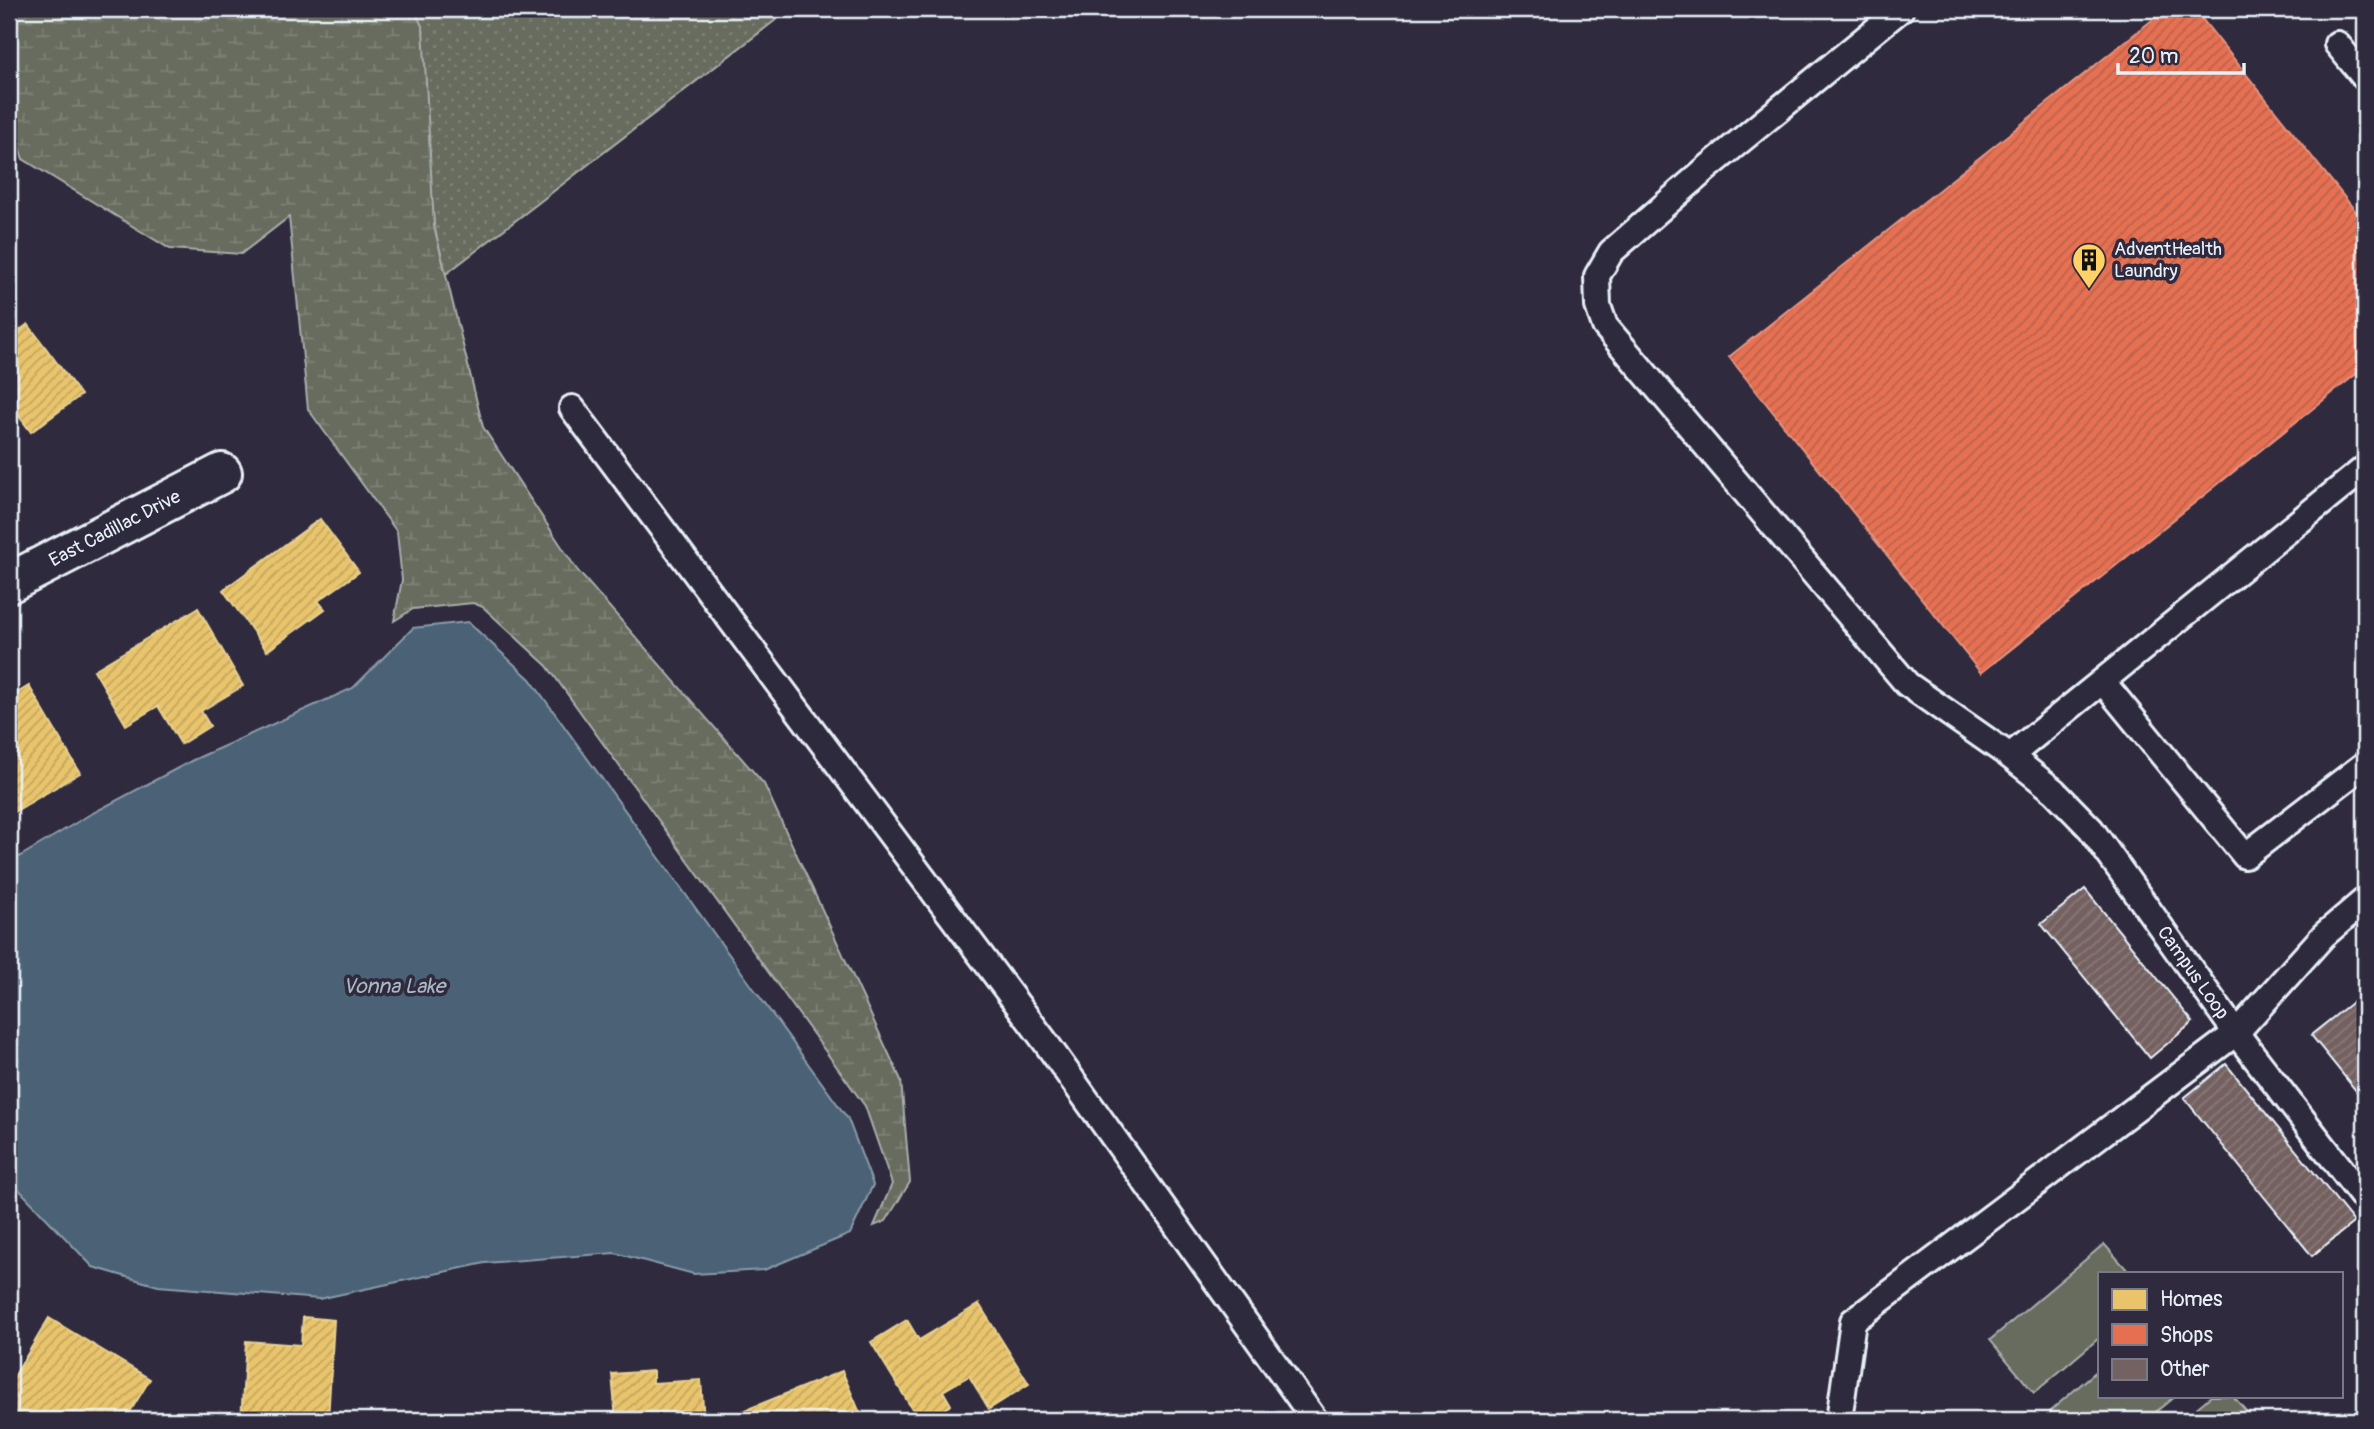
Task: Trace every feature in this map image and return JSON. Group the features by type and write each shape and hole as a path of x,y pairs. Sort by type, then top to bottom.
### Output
{"street":[{"name":"East Cadillac Drive","path":"12,576 222,473"}],"lane":[{"name":"Campus Loop","path":"1901,9 1706,169 1611,253 1597,275 1598,306 1605,326 1907,684 2054,790 2091,829 2236,1033 2365,1200"},
{"path":"2337,44 2365,78"},
{"path":"572,408 1044,1040 1315,1420"},
{"path":"2010,756 2365,468"},
{"path":"2103,681 2245,856 2365,764"},
{"path":"1839,1420 1853,1321 2236,1033 2324,935 2365,900"}],"green space":[{"path":"9,9 414,9 423,28 434,226 483,427 577,570 764,784 901,1080 910,1182 886,1221 874,1226 892,1184 865,1106 547,666 483,607 473,603 413,609 394,621 402,580 397,532 308,409 289,217 241,254 170,249 23,159 9,119"},
{"path":"414,9 790,9 446,274 434,226"},
{"path":"2104,1244 2129,1272 2098,1272 2098,1339 2034,1393 1990,1340"},
{"path":"2098,1370 2098,1398 2173,1398 2146,1420 2058,1420 2050,1411"},
{"path":"2209,1398 2235,1398 2254,1420 2182,1420"}],"water":[{"name":"Vonna Lake","path":"468,622 530,679 848,1119 873,1185 850,1234 764,1270 694,1274 615,1253 485,1263 319,1299 158,1286 93,1267 9,1179 9,863 89,815 193,760 353,688 413,628"}],"building: Homes":[{"path":"28,324 81,395 31,432 9,403 9,339"},
{"path":"320,519 359,572 318,601 325,609 267,651 223,590"},
{"path":"198,608 243,686 201,711 210,726 181,744 158,706 126,725 94,670"},
{"path":"29,686 80,773 9,815 9,698"},
{"path":"979,1304 1029,1384 989,1409 969,1376 943,1391 951,1405 927,1420 919,1420 871,1342 907,1320 919,1340"},
{"path":"303,1317 334,1320 328,1420 241,1420 246,1341 301,1345"},
{"path":"49,1318 150,1379 125,1420 9,1420 9,1385"},
{"path":"653,1371 653,1383 701,1380 704,1420 616,1420 612,1374"},
{"path":"842,1371 863,1420 741,1420 738,1413"}],"building: Shops":[{"name":"AdventHealth Laundry","path":"2166,9 2194,9 2365,223 2365,367 1981,673 1729,357"}],"building: Other":[{"path":"2085,889 2193,1022 2150,1058 2041,924"},
{"path":"2365,992 2365,1102 2311,1035"},
{"path":"2226,1064 2354,1222 2312,1256 2184,1098"}],"place":[{"name":"AdventHealth Laundry","path":"2089,290"}]}
